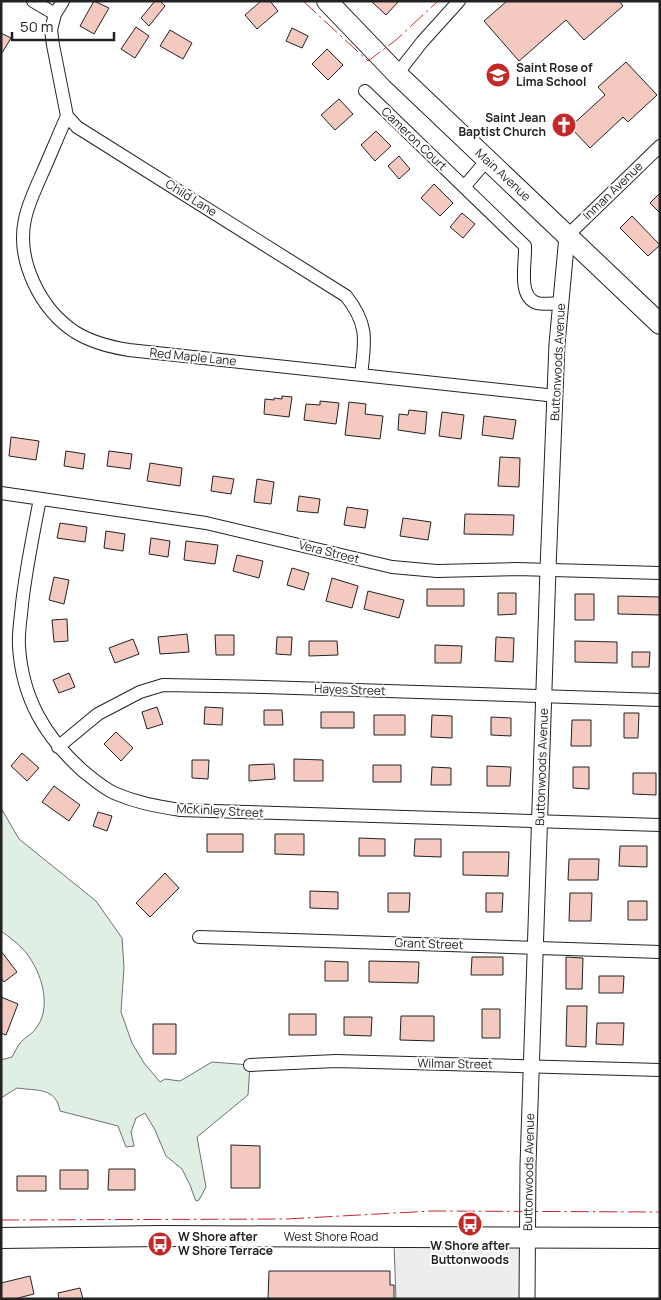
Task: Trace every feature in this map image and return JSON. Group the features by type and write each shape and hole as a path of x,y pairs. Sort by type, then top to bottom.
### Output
{"main road":[{"name":"Main Avenue","path":"327,1 397,74 660,324"},
{"name":"West Shore Road","path":"1,1238 528,1236 660,1238"}],"street":[{"path":"33,1 55,14"},
{"path":"62,1 55,14 51,30 67,116"},
{"path":"397,74 422,42 460,1"},
{"name":"Cameron Court","path":"365,91 525,246 525,291 530,299 537,303 561,303"},
{"name":"Red Maple Lane","path":"67,116 31,199 24,220 24,238 25,257 41,297 58,318 75,332 92,341 108,346 138,351 556,396"},
{"name":"Child Lane","path":"67,116 77,127 346,296 358,314 364,332 361,375"},
{"name":"Inman Avenue","path":"567,236 660,146"},
{"path":"464,187 487,160"},
{"name":"Buttonwoods Avenue","path":"527,1299 528,1165 548,569 561,303 567,236"},
{"name":"Vera Street","path":"1,493 206,523 392,567 437,571 548,569 660,573"},
{"name":"McKinley Street","path":"40,499 26,575 19,645 27,692 36,714 58,747 73,763 114,793 149,806 180,810 660,825"},
{"name":"Hayes Street","path":"58,747 98,714 140,692 163,685 284,687 660,700"},
{"name":"Grant Street","path":"199,937 660,952"},
{"name":"Wilmar Street","path":"250,1065 336,1061 660,1070"}],"green space":[{"path":"1,808 19,839 96,901 122,938 124,967 121,1012 132,1043 144,1063 160,1082 165,1079 180,1081 212,1062 250,1065 248,1095 197,1137 206,1187 199,1200 196,1201 182,1169 166,1156 155,1130 145,1113 136,1118 131,1132 134,1146 126,1147 118,1126 60,1111 58,1103 50,1094 38,1090 17,1088 1,1098 1,1060 12,1057 20,1043 37,1027 42,1018 44,997 39,975 34,965 20,946 1,931"}],"shaded area":[{"path":"394,1244 521,1244 521,1299 396,1299"}],"building":[{"path":"94,1 109,8 94,34 80,26"},
{"path":"155,1 160,1 165,6 149,26 141,18"},
{"path":"261,1 270,1 278,11 257,29 245,15"},
{"path":"371,1 399,1 386,15"},
{"path":"507,1 619,1 623,6 584,40 566,20 519,61 484,21"},
{"path":"136,27 149,36 135,58 121,49"},
{"path":"292,28 308,36 302,48 286,41"},
{"path":"170,30 192,43 183,59 160,46"},
{"path":"1,33 11,38 2,53 1,53"},
{"path":"327,49 343,65 328,80 312,64"},
{"path":"626,62 657,95 628,122 623,117 590,148 570,127 605,95 598,87"},
{"path":"339,99 353,114 335,130 321,115"},
{"path":"376,131 391,146 375,161 361,145"},
{"path":"399,156 410,169 399,179 388,166"},
{"path":"434,184 453,203 440,216 421,198"},
{"path":"660,193 660,213 650,203"},
{"path":"462,213 475,224 463,238 450,227"},
{"path":"632,216 660,245 648,256 620,228"},
{"path":"282,396 292,397 289,417 264,414 265,399 282,399"},
{"path":"320,401 339,403 336,424 304,420 306,404 320,405"},
{"path":"349,402 366,404 365,414 383,416 380,439 345,435"},
{"path":"409,410 427,412 425,434 398,430 399,414 408,415"},
{"path":"442,412 464,415 461,439 439,436"},
{"path":"484,416 516,420 513,439 482,435"},
{"path":"11,437 39,441 36,460 9,456"},
{"path":"66,451 85,454 83,469 64,466"},
{"path":"109,451 132,454 130,469 107,466"},
{"path":"500,457 520,458 519,487 498,486"},
{"path":"150,463 182,468 180,486 147,481"},
{"path":"213,476 234,479 231,494 211,491"},
{"path":"257,479 274,482 271,504 254,502"},
{"path":"299,496 320,499 318,513 297,511"},
{"path":"347,507 368,510 365,528 344,525"},
{"path":"465,514 514,515 513,535 464,534"},
{"path":"403,518 431,522 428,540 400,536"},
{"path":"60,523 87,527 85,542 57,538"},
{"path":"106,531 125,534 123,551 104,548"},
{"path":"151,538 170,541 168,557 149,554"},
{"path":"186,541 218,545 215,564 184,560"},
{"path":"237,555 263,561 259,578 233,571"},
{"path":"292,568 309,573 304,590 287,585"},
{"path":"54,577 69,580 64,604 49,600"},
{"path":"332,578 358,586 352,608 326,601"},
{"path":"427,589 464,589 464,606 427,606"},
{"path":"368,591 404,600 399,618 364,609"},
{"path":"498,593 516,593 516,614 498,615"},
{"path":"575,594 594,594 594,620 575,620"},
{"path":"618,596 660,597 660,615 618,614"},
{"path":"67,619 68,641 54,642 52,620"},
{"path":"187,634 189,652 160,654 158,637"},
{"path":"215,635 234,635 234,655 216,655"},
{"path":"277,637 292,637 291,655 276,654"},
{"path":"496,637 514,638 513,662 495,661"},
{"path":"133,639 139,654 115,663 109,648"},
{"path":"309,641 337,641 338,655 309,656"},
{"path":"575,641 617,642 617,663 575,662"},
{"path":"435,645 462,646 461,663 435,663"},
{"path":"632,652 650,652 649,667 632,667"},
{"path":"69,673 75,687 59,693 53,680"},
{"path":"157,707 163,724 147,729 142,712"},
{"path":"205,707 223,708 222,725 204,724"},
{"path":"264,710 282,710 283,725 264,725"},
{"path":"321,712 354,712 354,728 321,728"},
{"path":"624,713 639,713 638,738 624,738"},
{"path":"374,715 405,715 405,735 374,735"},
{"path":"432,715 452,716 452,738 431,737"},
{"path":"491,717 511,718 511,736 491,735"},
{"path":"572,720 591,720 591,746 571,746"},
{"path":"116,732 133,748 121,761 104,744"},
{"path":"22,753 39,768 27,781 11,766"},
{"path":"294,759 323,760 323,781 294,781"},
{"path":"192,760 209,760 208,779 192,778"},
{"path":"274,764 275,779 249,781 249,765"},
{"path":"373,765 401,765 401,782 373,782"},
{"path":"487,766 511,767 510,786 487,786"},
{"path":"432,767 451,768 451,785 431,785"},
{"path":"573,767 589,767 589,789 573,788"},
{"path":"633,773 656,773 656,795 633,794"},
{"path":"54,786 80,805 69,821 42,802"},
{"path":"98,812 112,816 107,831 93,826"},
{"path":"207,834 243,834 243,852 207,852"},
{"path":"275,834 304,834 304,855 275,854"},
{"path":"359,838 385,839 385,856 359,856"},
{"path":"415,839 441,839 441,857 414,856"},
{"path":"620,846 647,846 647,867 619,866"},
{"path":"463,852 509,852 508,876 463,875"},
{"path":"569,859 599,859 598,880 568,880"},
{"path":"165,873 179,888 150,917 136,903"},
{"path":"310,891 338,892 338,909 310,908"},
{"path":"388,893 410,893 409,912 388,912"},
{"path":"486,893 503,893 502,912 486,912"},
{"path":"570,893 592,893 591,921 569,921"},
{"path":"628,901 647,901 647,920 628,920"},
{"path":"1,951 17,972 4,982 1,978"},
{"path":"472,957 503,957 503,975 471,975"},
{"path":"566,957 583,958 582,989 566,989"},
{"path":"325,961 348,962 348,981 325,981"},
{"path":"369,961 419,962 418,983 369,982"},
{"path":"599,976 624,976 623,993 599,993"},
{"path":"1,997 18,1004 6,1035 1,1033"},
{"path":"567,1006 587,1006 586,1047 566,1046"},
{"path":"482,1009 500,1009 500,1038 482,1038"},
{"path":"289,1014 316,1014 316,1035 289,1035"},
{"path":"401,1016 434,1016 434,1041 400,1040"},
{"path":"344,1017 372,1017 371,1036 344,1035"},
{"path":"597,1023 624,1023 623,1045 596,1044"},
{"path":"153,1024 176,1024 176,1054 153,1054"},
{"path":"231,1145 260,1146 260,1188 231,1188"},
{"path":"109,1169 135,1169 135,1190 108,1190"},
{"path":"60,1170 88,1170 88,1189 60,1189"},
{"path":"17,1176 46,1176 46,1191 17,1191"},
{"path":"269,1271 390,1271 390,1285 394,1285 394,1299 268,1299"},
{"path":"30,1276 34,1294 14,1299 1,1299 1,1283"},
{"path":"80,1288 83,1299 59,1299 58,1293"}],"power":[{"path":"303,1 368,61 396,40 438,1"},
{"path":"1,1220 286,1219 432,1211 660,1212"}],"place":[{"name":"Saint Rose of Lima School","path":"498,75"},
{"name":"Saint Jean Baptist Church","path":"564,125"},
{"name":"W Shore after Buttonwoods","path":"470,1224"},
{"name":"W Shore after W Shore Terrace","path":"160,1244"}]}
